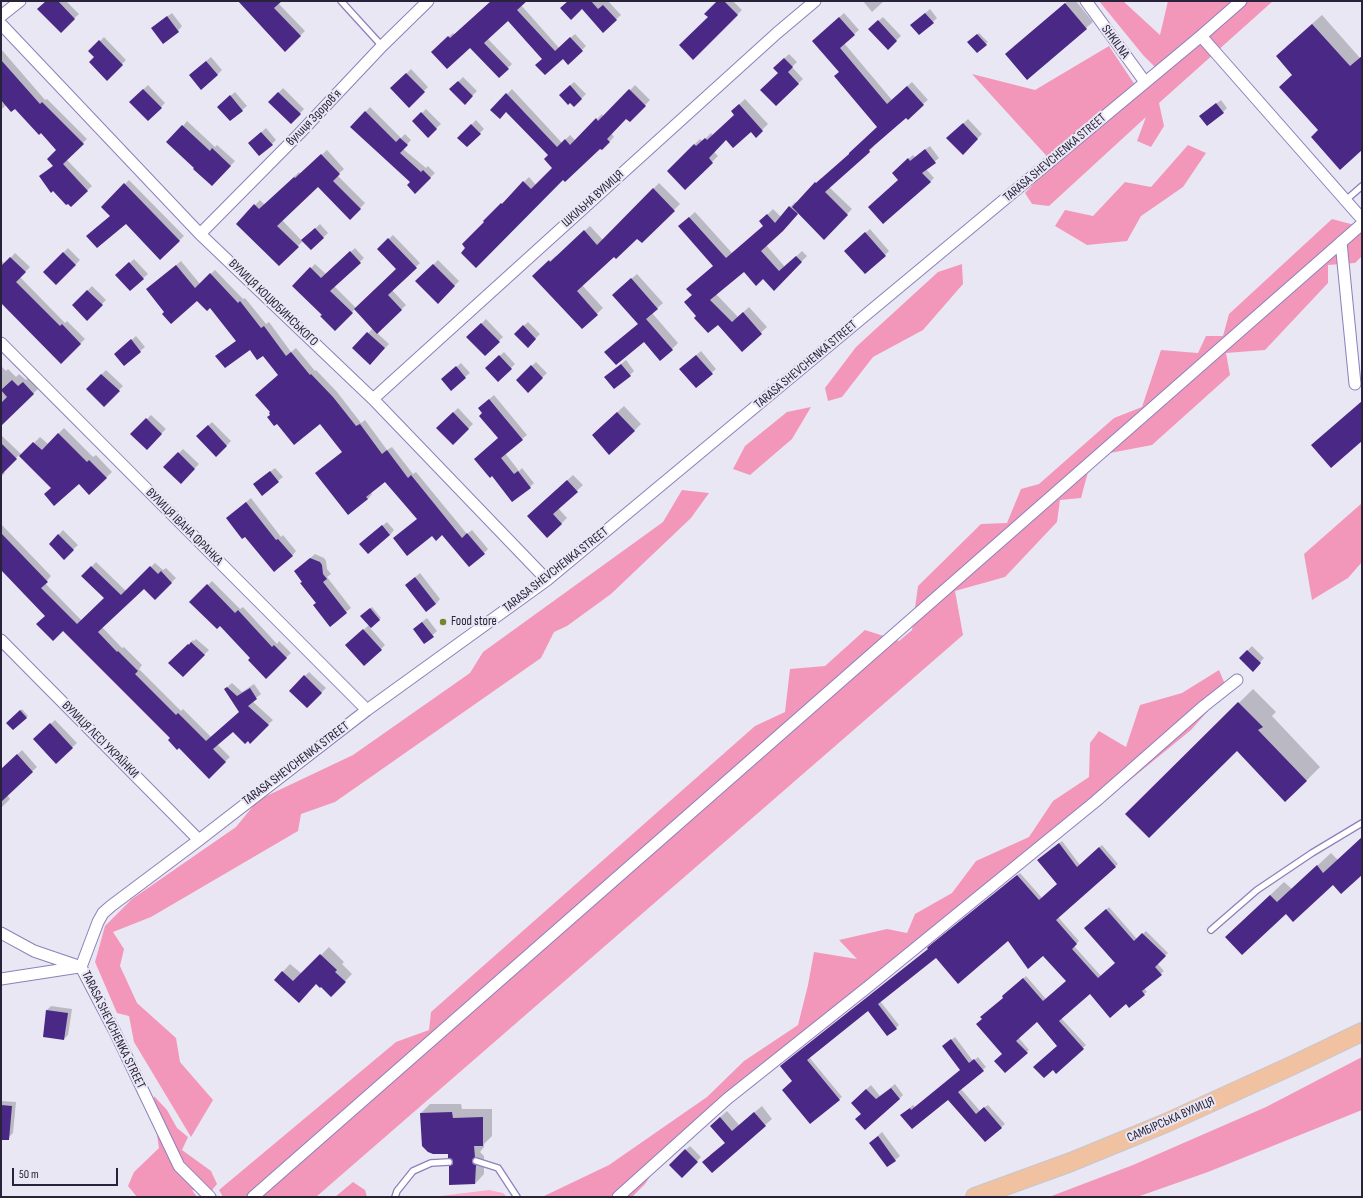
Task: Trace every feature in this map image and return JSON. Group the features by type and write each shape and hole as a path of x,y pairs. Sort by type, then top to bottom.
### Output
{"main road":[{"name":"САМБІРСЬКА ВУЛИЦЯ","path":"975,1197 1071,1162 1166,1123 1362,1032"}],"street":[{"path":"1,16 20,1"},
{"name":"вулиця Здоровʼя","path":"200,234 299,134 382,46 428,1"},
{"name":"ШКІЛЬНА ВУЛИЦЯ","path":"373,399 771,38 815,1"},
{"name":"SHKILNA","path":"1086,1 1145,82"},
{"name":"TARASA SHEVCHENKA STREET","path":"210,1197 179,1166 115,1032 81,967 98,922 103,913 367,710 547,580 1201,36 1241,1"},
{"name":"ВУЛИЦЯ КОЦЮБИНСЬКОГО","path":"1,24 200,234 373,399 547,580"},
{"path":"1201,36 1362,218"},
{"path":"253,1197 1362,224"},
{"path":"1342,242 1354,384"},
{"name":"ВУЛИЦЯ ІВАНА ФРАНКА","path":"1,343 367,710"},
{"name":"ВУЛИЦЯ ЛЕСІ УКРАЇНКИ","path":"1,640 199,840"},
{"path":"618,1197 727,1098 869,986 1096,802 1204,706 1237,680"},
{"path":"1,933 34,951 81,967"},
{"path":"1,979 81,967"}],"lane":[{"path":"341,1 382,46"},
{"path":"1346,200 1362,186"},
{"path":"1211,930 1257,890 1312,853 1362,823"},
{"path":"476,1161 498,1168 517,1197"},
{"path":"395,1197 397,1191 413,1171 431,1163 448,1162"}],"shaded area":[{"path":"1099,1 1123,1 1160,35 1168,1 1273,1 1159,103 1164,126 1151,147 1137,141 1146,117 1049,206 1032,204 1025,193 1053,163 972,74 1035,90 1109,46 1139,91 1155,67 1143,55"},
{"path":"1188,145 1206,153 1183,187 1141,216 1127,241 1087,245 1055,226 1065,210 1093,216 1125,182 1151,187"},
{"path":"1332,219 1362,227 1362,256 1355,263 1328,265 1328,283 1265,350 1226,353 1230,375 1152,445 1110,453 1088,472 1081,498 1060,500 1057,522 1005,577 955,591 963,635 316,1197 223,1197 219,1190 396,1042 429,1030 431,1012 755,726 785,712 790,669 825,666 865,630 899,641 912,630 918,586 981,524 1007,523 1021,489 1039,484 1114,418 1142,407 1161,350 1198,353 1206,336 1223,336 1229,314"},
{"path":"962,264 963,284 923,330 873,357 842,397 828,401 825,388 856,347 938,272"},
{"path":"811,407 792,439 750,475 733,469 745,446 787,412"},
{"path":"682,490 709,493 691,518 611,594 567,626 554,632 541,658 335,802 301,814 298,831 151,917 113,932 124,949 120,966 137,1003 176,1038 180,1062 213,1100 191,1137 134,1042 129,1016 117,1013 95,962 105,926 132,899 236,827 258,800 353,755 470,673 483,652 663,522"},
{"path":"1362,503 1362,562 1348,578 1312,600 1304,554"},
{"path":"1219,670 1227,689 1191,730 828,1027 796,1041 755,1085 676,1138 645,1184 632,1197 542,1197 609,1165 707,1097 744,1061 798,1025 808,985 814,952 857,959 839,940 887,929 907,933 915,914 952,893 976,861 1029,837 1053,801 1089,777 1090,743 1099,731 1126,747 1140,705 1182,693"},
{"path":"1362,1057 1362,1110 1208,1172 1137,1197 1049,1197 1133,1165 1266,1107"},
{"path":"154,1096 167,1110 177,1128 188,1137 182,1150 211,1171 217,1184 209,1194 192,1190 197,1197 137,1197 128,1186 134,1172 159,1148 154,1116"},
{"path":"353,1182 365,1190 367,1197 335,1197"},
{"path":"489,1190 503,1193 507,1197 432,1197"}],"building":[{"path":"46,1 58,1 75,19 61,33 37,9"},
{"path":"238,1 282,1 274,8 301,36 285,52"},
{"path":"491,1 527,1 517,10 555,51 570,37 583,51 568,65 563,59 545,75 535,65 542,59 508,21 484,43 509,69 499,78 470,48 447,69 431,52 448,36 450,38"},
{"path":"568,1 591,1 598,9 603,5 617,20 603,33 582,9 571,20 560,8"},
{"path":"717,1 724,1 738,15 693,60 679,45 708,17 704,14"},
{"path":"1065,3 1087,29 1027,80 1005,54"},
{"path":"925,13 934,23 919,35 910,25"},
{"path":"167,16 179,32 163,44 151,28"},
{"path":"839,17 855,35 840,48 887,104 907,86 924,105 908,120 906,118 869,150 870,152 825,192 848,215 824,240 792,207 815,182 816,183 849,154 877,127 834,76 839,72 812,41"},
{"path":"878,20 897,41 888,50 868,29"},
{"path":"1312,24 1350,66 1362,56 1362,150 1340,170 1311,137 1318,130 1279,87 1292,75 1276,56"},
{"path":"977,34 987,45 977,53 967,42"},
{"path":"99,40 123,65 107,81 89,62 94,57 88,51"},
{"path":"784,58 793,67 788,72 799,84 776,106 760,90 778,73 773,68"},
{"path":"1,60 40,104 42,102 84,144 63,164 88,191 71,207 68,204 66,205 53,191 51,193 39,176 53,166 47,159 56,150 41,133 39,135 15,109 11,112 1,100"},
{"path":"206,61 218,75 201,90 189,75"},
{"path":"406,73 425,92 409,108 390,88"},
{"path":"458,81 473,96 465,105 449,89"},
{"path":"570,85 582,99 574,107 570,103 568,105 559,95"},
{"path":"143,89 162,108 148,121 129,102"},
{"path":"629,89 646,106 630,122 626,119 607,139 610,142 602,150 600,149 565,182 563,180 476,268 461,253 465,248 462,244 523,181 531,189 552,168 544,159 548,155 506,112 500,119 490,110 506,93 557,147 565,139 570,145 596,118 598,121"},
{"path":"278,92 301,114 291,124 268,102"},
{"path":"230,95 243,111 230,121 217,107"},
{"path":"1216,103 1224,113 1207,126 1199,116"},
{"path":"739,104 763,131 756,138 751,132 733,148 726,140 709,158 713,163 685,190 667,171 694,144 696,146 705,138 707,140 734,115 731,111"},
{"path":"365,111 396,142 400,138 408,145 400,153 421,172 423,170 431,178 415,194 407,185 410,182 350,127"},
{"path":"421,112 437,129 428,138 412,121"},
{"path":"963,123 978,139 963,155 946,138"},
{"path":"471,124 481,134 467,147 457,138"},
{"path":"182,125 210,151 212,148 231,166 212,186 166,142"},
{"path":"261,132 273,145 259,156 248,143"},
{"path":"925,149 936,163 922,173 931,182 883,224 868,207 898,180 892,173 908,158 910,161"},
{"path":"321,154 340,174 333,181 361,209 350,220 318,187 277,226 299,247 279,266 236,224 254,204 259,209"},
{"path":"124,183 180,241 160,260 126,224 97,248 86,236 110,216 101,207"},
{"path":"653,188 675,211 642,243 637,239 616,259 614,257 577,291 598,315 582,329 532,276 549,260 550,262 584,230 597,245"},
{"path":"789,206 798,214 783,231 761,251 779,271 796,256 802,262 774,291 763,279 756,286 744,272 710,300 732,322 743,312 762,334 742,352 718,325 708,333 694,318 696,316 684,302 692,295 686,289 713,266 678,226 689,217 726,258 763,226 759,221 767,214 775,223"},
{"path":"315,228 324,238 311,250 301,240"},
{"path":"865,232 886,256 865,274 844,251"},
{"path":"388,238 417,268 388,295 402,310 377,334 354,309 396,269 377,249"},
{"path":"350,251 361,263 330,291 353,313 335,331 320,316 322,315 292,286 310,267 321,278"},
{"path":"63,252 76,265 56,285 43,272"},
{"path":"10,257 26,272 16,282 60,326 62,324 81,344 61,364 1,303 1,266"},
{"path":"129,262 144,279 130,291 115,275"},
{"path":"433,264 455,286 438,304 415,281"},
{"path":"176,265 195,288 210,273 238,303 240,301 261,328 264,326 286,356 291,352 310,375 311,374 333,397 356,426 360,424 382,454 387,450 408,478 411,475 462,538 467,533 485,554 469,567 442,535 436,541 432,536 407,556 393,538 417,519 385,482 366,497 368,499 348,515 315,473 342,452 320,424 294,445 277,424 274,426 267,417 270,415 270,412 255,395 278,375 263,356 257,360 250,350 225,368 215,356 236,341 210,308 207,311 197,301 171,324 162,314 164,312 146,289"},
{"path":"631,278 658,309 646,319 673,350 660,361 644,342 616,365 604,352 638,324 612,295"},
{"path":"87,290 103,305 87,321 72,305"},
{"path":"481,323 500,342 485,356 466,337"},
{"path":"523,325 536,339 528,348 514,334"},
{"path":"367,332 385,348 370,365 352,348"},
{"path":"131,339 141,352 124,366 114,354"},
{"path":"499,355 512,369 498,382 485,368"},
{"path":"696,355 713,374 696,388 679,369"},
{"path":"621,364 631,376 614,389 604,377"},
{"path":"531,365 543,378 528,393 516,380"},
{"path":"456,366 466,378 451,391 441,379"},
{"path":"101,374 120,391 104,407 86,389"},
{"path":"12,380 18,386 23,382 34,394 1,426 1,403 7,397 1,390"},
{"path":"489,399 523,440 501,458 514,474 518,471 531,488 512,502 492,476 490,478 474,459 498,438 479,416 482,413 478,408"},
{"path":"1362,401 1362,441 1331,468 1311,445"},
{"path":"453,412 469,429 453,445 436,428"},
{"path":"617,412 635,431 609,455 592,435"},
{"path":"146,418 162,434 147,450 130,434"},
{"path":"208,425 227,446 216,457 196,436"},
{"path":"58,433 87,462 89,460 107,478 89,495 79,484 54,506 44,494 51,488 19,456 33,442 42,450"},
{"path":"1,443 17,459 1,475"},
{"path":"178,452 195,469 181,484 163,467"},
{"path":"270,471 279,482 262,496 253,484"},
{"path":"567,480 578,492 553,514 562,524 547,538 527,516"},
{"path":"246,502 276,540 278,539 293,556 274,572 245,537 242,539 226,518"},
{"path":"382,525 390,535 368,554 359,544"},
{"path":"1,533 48,582 41,588 77,624 104,598 81,576 91,566 121,595 150,566 158,574 161,571 172,583 155,600 144,589 98,632 138,671 135,674 176,715 178,713 206,741 239,712 224,689 227,687 237,696 250,688 257,699 248,706 269,725 250,744 248,741 245,744 233,732 213,749 226,762 209,779 179,748 177,750 168,740 170,738 63,631 53,641 36,624 45,616 1,570"},
{"path":"58,534 74,550 64,560 49,544"},
{"path":"310,558 320,562 322,565 323,574 327,579 323,582 347,613 330,627 313,605 316,603 300,583 302,582 294,571"},
{"path":"415,577 436,604 426,612 405,585"},
{"path":"207,584 235,613 238,610 272,647 274,645 287,658 266,679 248,660 250,658 220,626 217,629 189,602"},
{"path":"370,608 380,620 371,628 360,616"},
{"path":"422,622 434,637 424,644 413,629"},
{"path":"363,629 382,650 364,666 345,645"},
{"path":"191,642 205,655 183,677 168,663"},
{"path":"1247,650 1261,663 1253,672 1239,658"},
{"path":"304,675 322,693 307,708 289,691"},
{"path":"1238,702 1263,727 1258,730 1307,781 1285,802 1237,751 1149,838 1125,814"},
{"path":"20,710 27,718 13,730 6,723"},
{"path":"50,723 73,748 56,764 33,739"},
{"path":"17,754 33,772 1,802 1,769"},
{"path":"1362,837 1362,875 1341,894 1333,885 1293,922 1286,914 1242,955 1225,937 1270,895 1277,902 1317,865 1323,873"},
{"path":"1059,843 1077,867 1099,847 1116,867 1056,920 1077,944 1072,949 1098,978 1115,963 1084,928 1106,909 1134,941 1142,933 1166,956 1155,967 1162,975 1142,991 1145,995 1129,1008 1126,1004 1110,1018 1090,994 1059,1021 1084,1049 1056,1074 1053,1070 1044,1078 1033,1067 1057,1046 1037,1022 1016,1041 1028,1053 1005,1073 994,1061 1002,1054 976,1024 982,1019 980,1017 1003,998 1002,996 1023,978 1043,1001 1066,981 1043,956 1028,969 1008,941 958,984 936,958 878,1004 897,1029 887,1036 868,1011 807,1060 840,1100 810,1124 782,1090 792,1081 780,1066 928,949 927,948 929,946 1017,875 1039,900 1057,884 1037,860"},
{"path":"320,954 337,970 335,972 346,982 331,997 316,984 299,1003 274,980 282,971 293,981"},
{"path":"46,1010 68,1013 64,1040 43,1037"},
{"path":"951,1039 969,1063 974,1059 984,1071 958,1092 976,1114 984,1107 1002,1128 985,1142 948,1100 912,1129 900,1115 910,1108 911,1110 960,1070 942,1046"},
{"path":"891,1088 900,1099 865,1130 855,1119 861,1114 851,1103 866,1089 876,1099"},
{"path":"1,1105 12,1106 9,1140 1,1140"},
{"path":"452,1112 453,1118 483,1117 483,1146 474,1146 475,1157 472,1160 473,1164 476,1165 475,1184 449,1185 449,1166 453,1164 452,1159 448,1158 448,1154 433,1154 428,1152 422,1146 420,1113"},
{"path":"754,1112 766,1126 712,1173 702,1162 725,1143 710,1126 720,1117 732,1131"},
{"path":"878,1136 896,1161 887,1167 869,1143"},
{"path":"685,1149 698,1162 682,1178 669,1165"}],"place":[{"name":"Food store","path":"443,622"}]}
